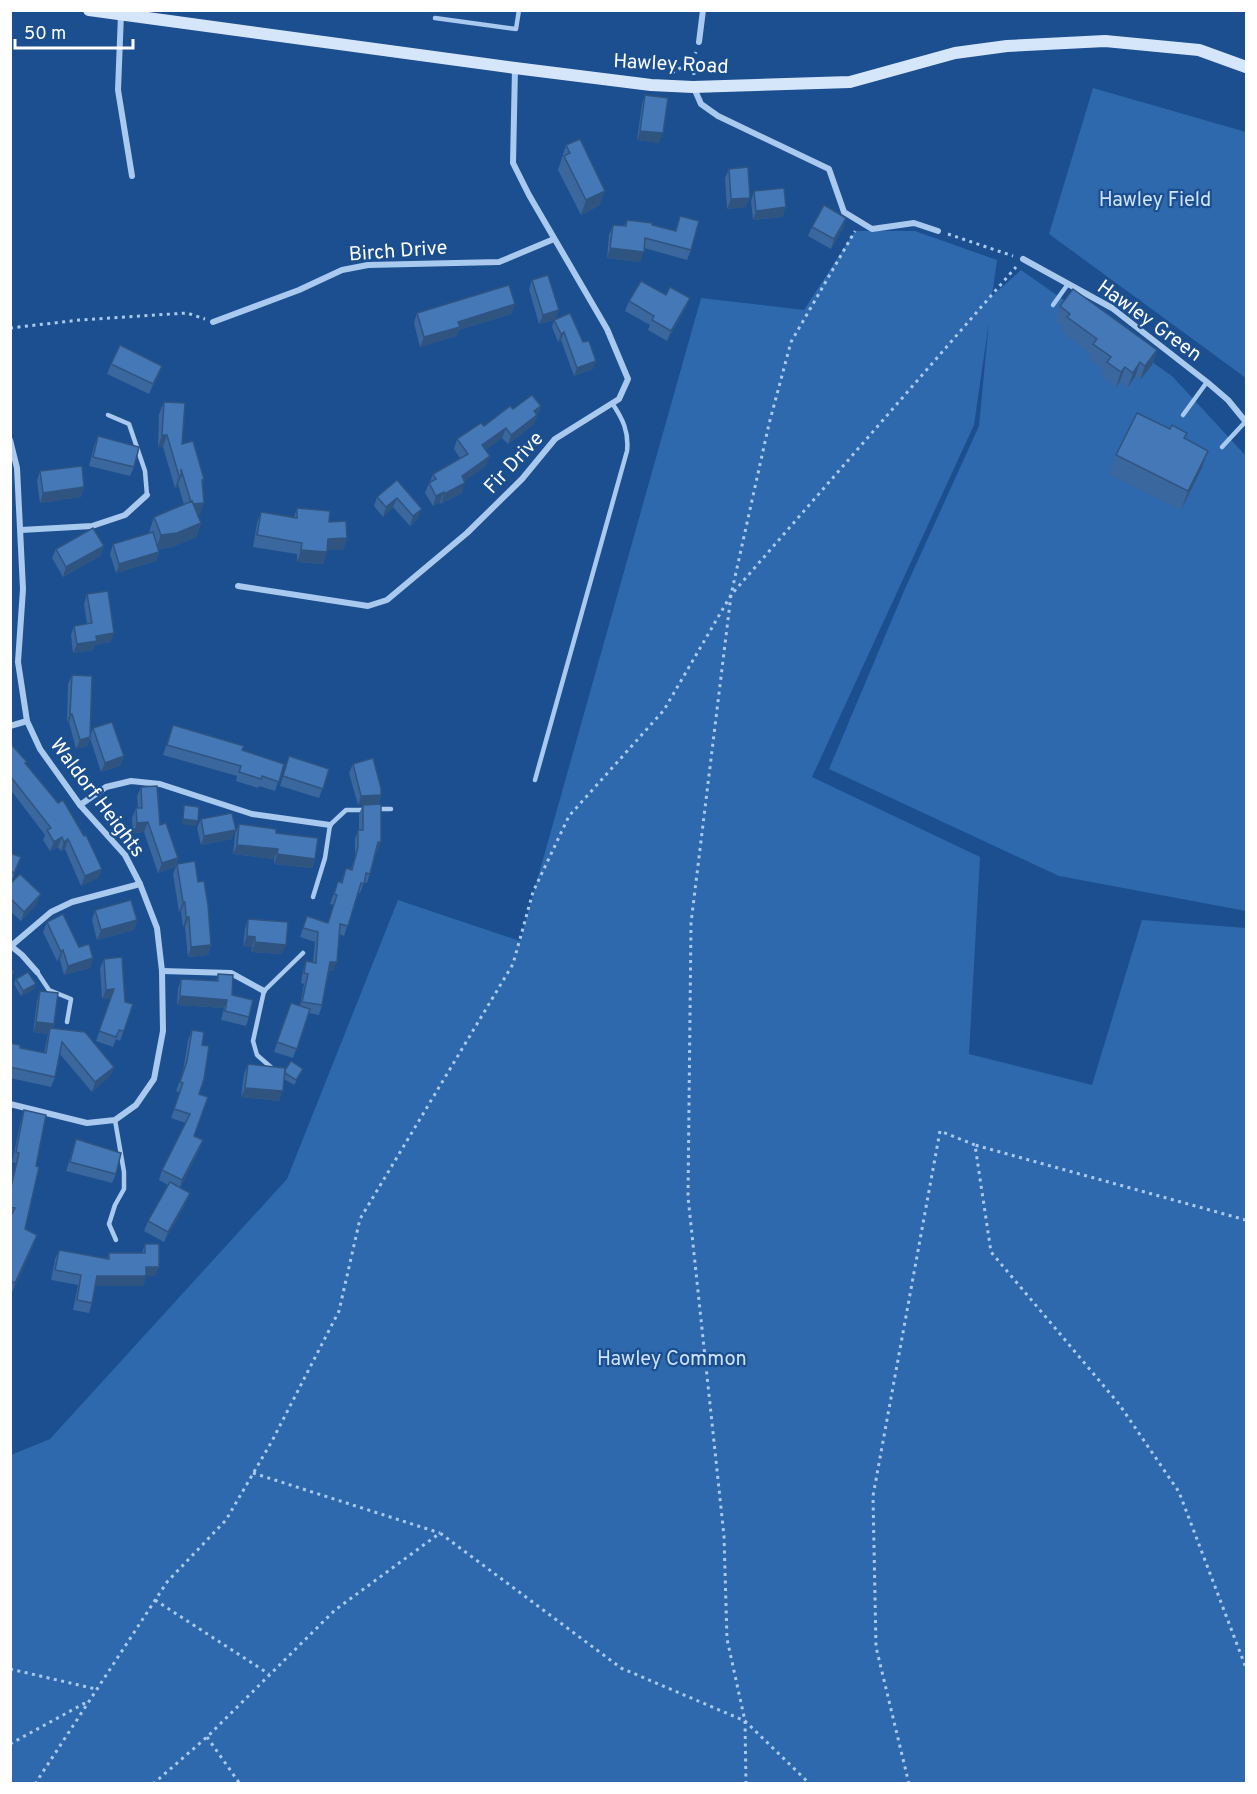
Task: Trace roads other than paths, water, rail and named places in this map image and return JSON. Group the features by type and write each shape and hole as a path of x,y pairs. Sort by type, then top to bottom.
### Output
{"main road":[{"name":"Hawley Road","path":"89,10 651,85 693,87 850,82 955,53 1007,46 1105,41 1198,50 1246,68"}],"street":[{"path":"699,42 703,10"},
{"path":"116,12 118,90 132,176"},
{"name":"Fir Drive","path":"238,586 368,606 387,600 467,533 522,479 555,440 619,399 628,379 607,328 554,239 513,163 515,68"},
{"path":"693,87 701,104 718,116 829,169 844,212 872,229 914,223 938,231"},
{"name":"Birch Drive","path":"213,321 299,290 342,270 368,265 499,262 554,239"},
{"name":"Hawley Green","path":"1023,259 1112,308 1207,382 1228,400 1246,422"},
{"name":"Waldorf Heights","path":"10,441 17,468 21,530 23,589 18,662 27,721 40,749 80,806 124,855 140,884 157,928 162,971 163,1030 154,1079 136,1105 116,1120"},
{"path":"21,530 92,526 125,515 147,495"},
{"path":"10,726 27,721"},
{"path":"80,806 106,787 131,781 160,784 252,814 330,825"},
{"path":"37,972 11,946 51,912 72,902 140,884"},
{"path":"162,971 231,973 264,991"},
{"path":"10,1104 87,1123 116,1120"}],"lane":[{"path":"435,18 516,29 519,10"},
{"path":"1053,305 1068,284"},
{"path":"1184,415 1207,382"},
{"path":"535,780 627,451 628,437 625,425 612,404"},
{"path":"108,415 129,424 145,471 147,495"},
{"path":"1222,447 1246,422"},
{"path":"313,897 325,858 330,825 346,810 391,809"},
{"path":"276,1072 257,1055 253,1041 264,991 303,953"},
{"path":"37,972 49,990 71,999 67,1022"},
{"path":"116,1120 124,1172 124,1189 115,1205 109,1224 116,1240"}],"park label":[{"name":"Hawley Field","path":"1155,199"},
{"name":"Hawley Common","path":"672,1358"}]}
